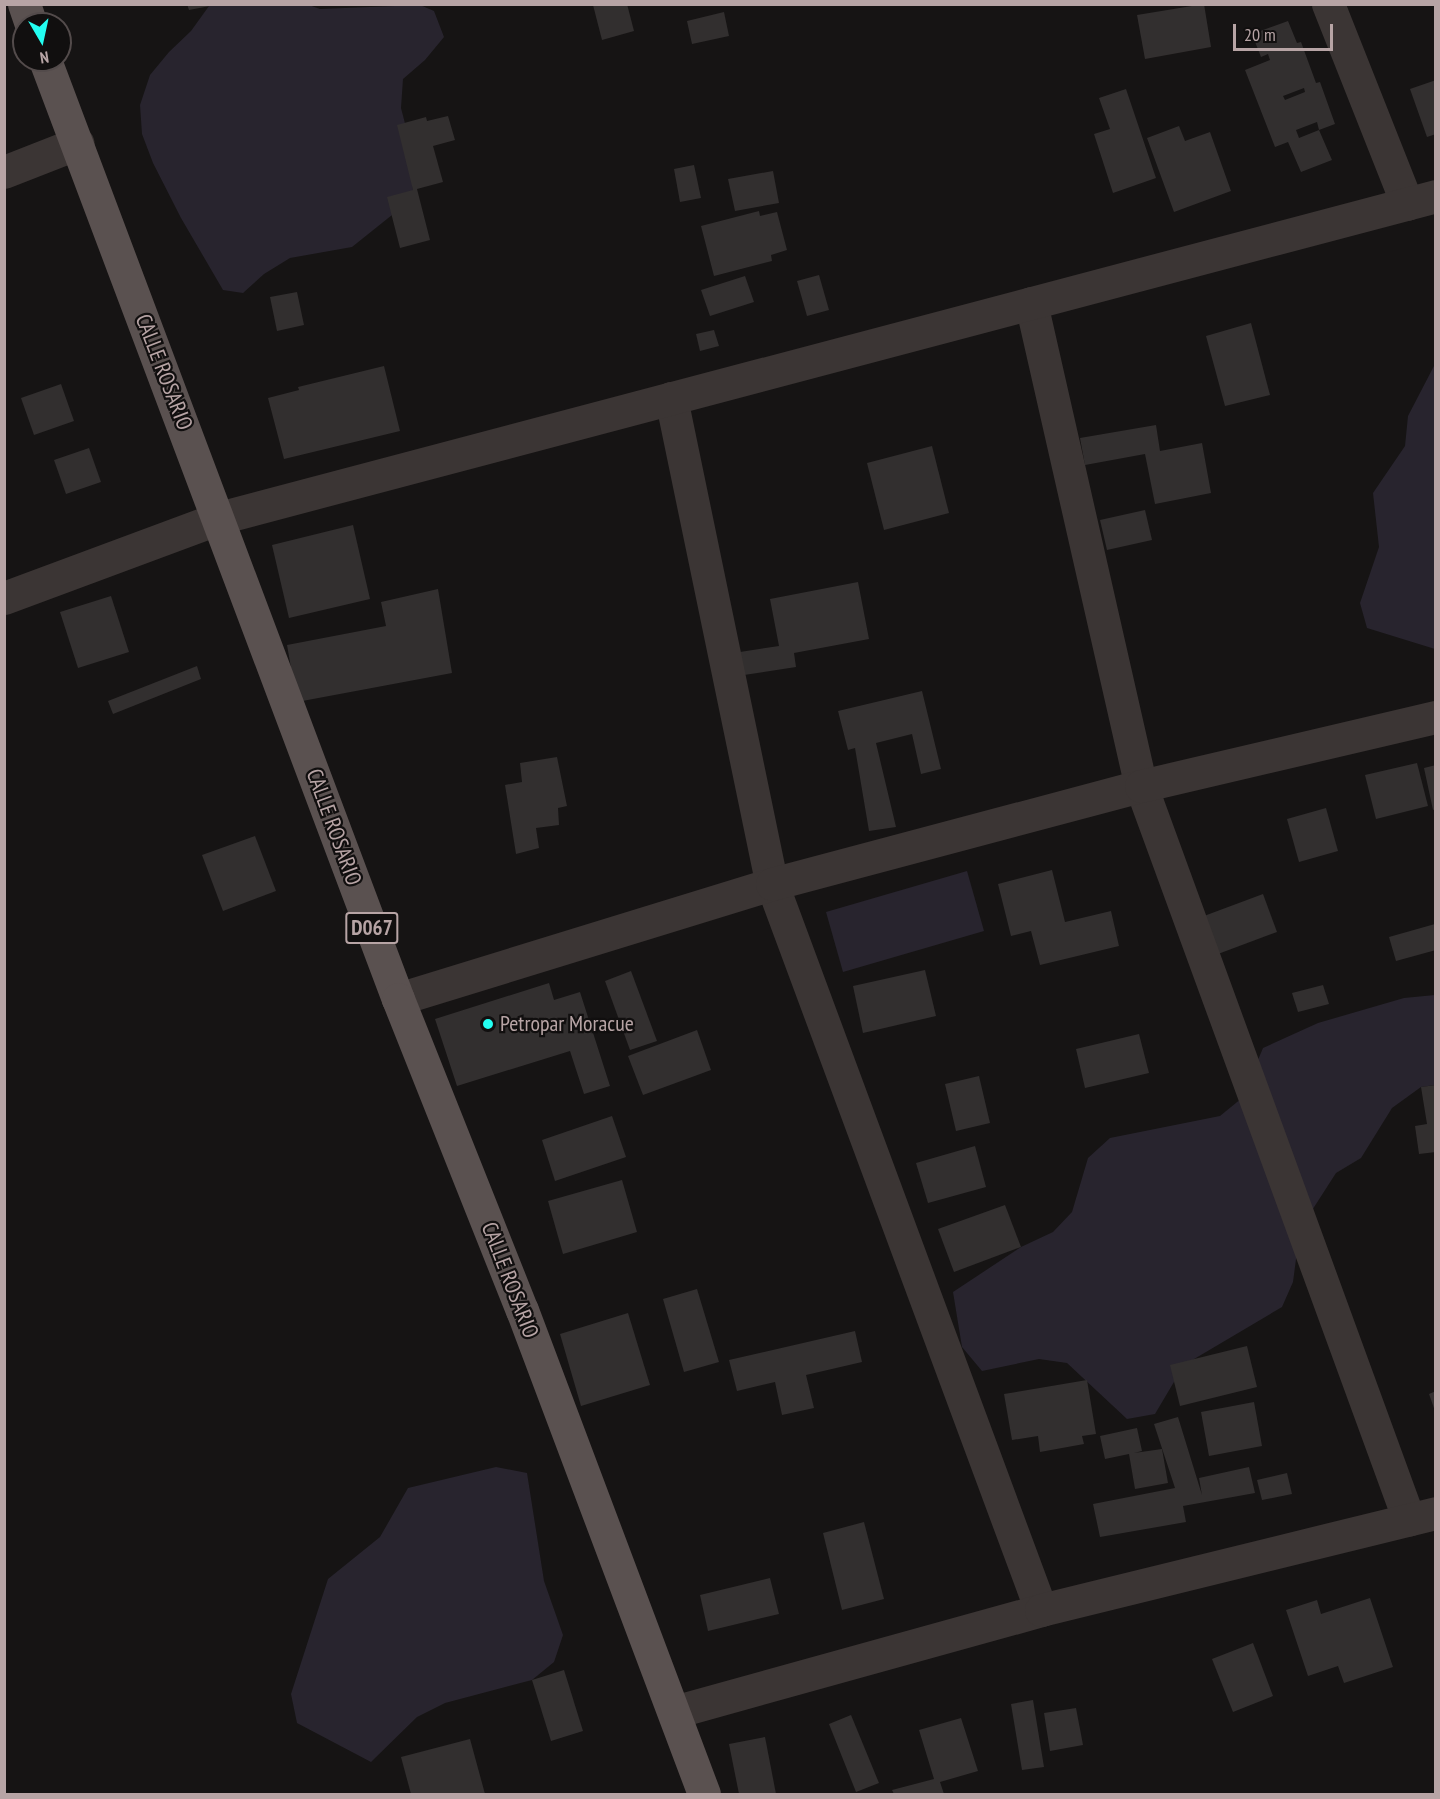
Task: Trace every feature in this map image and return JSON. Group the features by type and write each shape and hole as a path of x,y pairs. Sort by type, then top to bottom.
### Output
{"main road":[{"name":"CALLE ROSARIO","path":"50,72 398,999 522,1310 704,1794"}],"street":[{"path":"4,598 219,518 1421,200 1328,4"},
{"path":"4,172 78,143"},
{"path":"674,1712 1041,1610 1422,1517 1141,786 1031,303"},
{"path":"671,398 772,884 1041,1610"},
{"path":"398,999 772,884 1141,786 1436,717"}],"shaded area":[{"path":"215,4 306,4 320,9 420,5 434,11 444,37 425,60 403,79 401,108 408,135 413,190 402,207 352,247 290,258 264,274 243,293 223,290 181,218 153,163 142,134 140,105 150,75 191,31 209,6"},
{"path":"1435,364 1435,649 1367,628 1360,603 1379,547 1373,493 1405,446 1408,416"},
{"path":"967,871 984,931 843,972 826,912"},
{"path":"1435,995 1435,1085 1421,1087 1392,1108 1361,1158 1336,1173 1300,1229 1293,1282 1282,1307 1184,1365 1155,1414 1127,1419 1067,1363 1039,1359 982,1371 962,1347 953,1292 1021,1247 1053,1232 1072,1212 1088,1158 1110,1138 1220,1116 1242,1098 1263,1048 1318,1023 1404,998"},
{"path":"496,1467 527,1473 544,1581 563,1635 554,1662 532,1680 445,1703 417,1717 371,1762 297,1723 291,1694 328,1579 380,1537 408,1488"}],"building":[{"path":"187,4 210,4 210,6 189,10"},
{"path":"627,4 634,31 602,40 593,5"},
{"path":"1204,4 1211,47 1145,59 1137,15"},
{"path":"724,12 729,36 692,44 687,21"},
{"path":"1288,21 1297,43 1301,42 1316,83 1320,82 1335,124 1319,130 1332,160 1301,172 1288,142 1275,147 1245,70 1270,60 1268,54 1261,57 1252,34","holes":["1304,88 1305,92 1285,100 1283,96","1317,122 1319,130 1299,138 1296,130"]},
{"path":"1436,80 1436,134 1427,137 1410,89"},
{"path":"1126,89 1156,178 1113,193 1094,134 1110,129 1099,98"},
{"path":"448,116 455,140 433,146 443,182 417,189 430,240 400,248 387,197 413,190 397,125 426,117 427,121"},
{"path":"1179,126 1185,141 1210,132 1231,191 1174,212 1147,138"},
{"path":"694,165 701,198 680,202 674,169"},
{"path":"773,171 779,203 735,211 728,179"},
{"path":"759,211 760,216 777,212 787,250 771,255 772,261 714,276 701,226"},
{"path":"819,275 829,310 807,316 797,281"},
{"path":"745,276 754,302 710,316 701,290"},
{"path":"297,292 304,325 277,331 270,297"},
{"path":"1251,323 1270,395 1225,406 1206,336"},
{"path":"714,330 719,346 700,351 696,334"},
{"path":"384,366 400,431 284,459 268,398 299,390 298,387"},
{"path":"61,384 74,421 34,435 21,398"},
{"path":"1156,425 1160,451 1202,443 1211,493 1155,504 1145,454 1085,465 1080,438"},
{"path":"932,446 949,513 884,530 867,463"},
{"path":"89,448 101,482 66,494 54,460"},
{"path":"1145,510 1152,540 1107,550 1100,520"},
{"path":"353,525 370,599 289,618 272,545"},
{"path":"858,582 869,639 794,653 796,667 744,675 740,652 779,646 770,599"},
{"path":"438,589 452,673 297,702 287,645 386,626 381,602"},
{"path":"111,596 129,652 78,668 60,612"},
{"path":"197,666 201,679 113,714 108,701"},
{"path":"922,691 941,769 921,774 912,734 876,743 896,827 869,831 855,748 848,750 838,711"},
{"path":"557,757 567,806 558,808 559,825 536,828 539,848 516,854 505,785 522,782 520,763"},
{"path":"1417,763 1428,806 1376,819 1365,775"},
{"path":"1436,765 1436,809 1433,810 1424,768"},
{"path":"1326,808 1338,851 1299,862 1287,819"},
{"path":"255,836 276,891 223,911 202,855"},
{"path":"1052,870 1065,922 1111,911 1119,946 1040,965 1031,931 1011,936 998,884"},
{"path":"1263,894 1277,932 1218,954 1204,916"},
{"path":"1435,924 1436,950 1396,961 1389,937"},
{"path":"925,970 936,1016 863,1033 853,986"},
{"path":"631,971 657,1041 630,1050 605,981"},
{"path":"549,983 554,1000 580,992 610,1086 584,1094 570,1051 457,1086 435,1019"},
{"path":"1323,985 1329,1004 1298,1012 1292,993"},
{"path":"697,1030 711,1070 643,1095 628,1056"},
{"path":"1139,1034 1149,1073 1085,1088 1076,1049"},
{"path":"979,1076 990,1123 956,1131 945,1084"},
{"path":"1436,1085 1436,1152 1419,1154 1415,1126 1427,1124 1421,1087"},
{"path":"612,1116 626,1157 555,1181 542,1140"},
{"path":"975,1146 986,1187 928,1203 916,1163"},
{"path":"622,1180 637,1232 563,1254 548,1201"},
{"path":"1005,1205 1021,1247 954,1272 938,1229"},
{"path":"697,1289 719,1362 684,1372 663,1299"},
{"path":"628,1313 650,1385 581,1406 560,1334"},
{"path":"855,1331 862,1362 806,1375 814,1408 782,1415 775,1382 737,1391 729,1360"},
{"path":"1247,1346 1257,1387 1180,1406 1170,1365"},
{"path":"1087,1380 1096,1434 1082,1436 1084,1444 1040,1452 1038,1436 1012,1440 1004,1394"},
{"path":"1436,1391 1436,1411 1435,1411 1429,1394"},
{"path":"1254,1402 1262,1446 1209,1456 1201,1412"},
{"path":"1178,1417 1202,1495 1199,1478 1249,1467 1255,1493 1183,1506 1186,1522 1100,1537 1093,1504 1175,1488 1154,1424"},
{"path":"1137,1428 1142,1451 1134,1453 1162,1449 1168,1483 1135,1489 1129,1454 1105,1459 1100,1436"},
{"path":"1287,1473 1292,1494 1262,1500 1257,1480"},
{"path":"864,1522 884,1599 842,1610 823,1533"},
{"path":"770,1578 779,1614 708,1631 700,1595"},
{"path":"1370,1598 1393,1667 1344,1683 1338,1666 1308,1676 1286,1610 1317,1600 1321,1614"},
{"path":"1253,1643 1273,1696 1233,1712 1212,1659"},
{"path":"564,1670 583,1731 551,1741 532,1680"},
{"path":"1033,1700 1044,1767 1022,1770 1011,1704"},
{"path":"1076,1708 1083,1745 1050,1751 1044,1713"},
{"path":"851,1715 879,1783 856,1792 829,1724"},
{"path":"961,1718 978,1771 940,1782 944,1794 894,1794 892,1790 934,1779 919,1730"},
{"path":"765,1737 776,1794 739,1794 729,1744"},
{"path":"470,1739 485,1794 411,1794 401,1757"}],"place":[{"name":"Petropar Moracue","path":"488,1024"}]}
